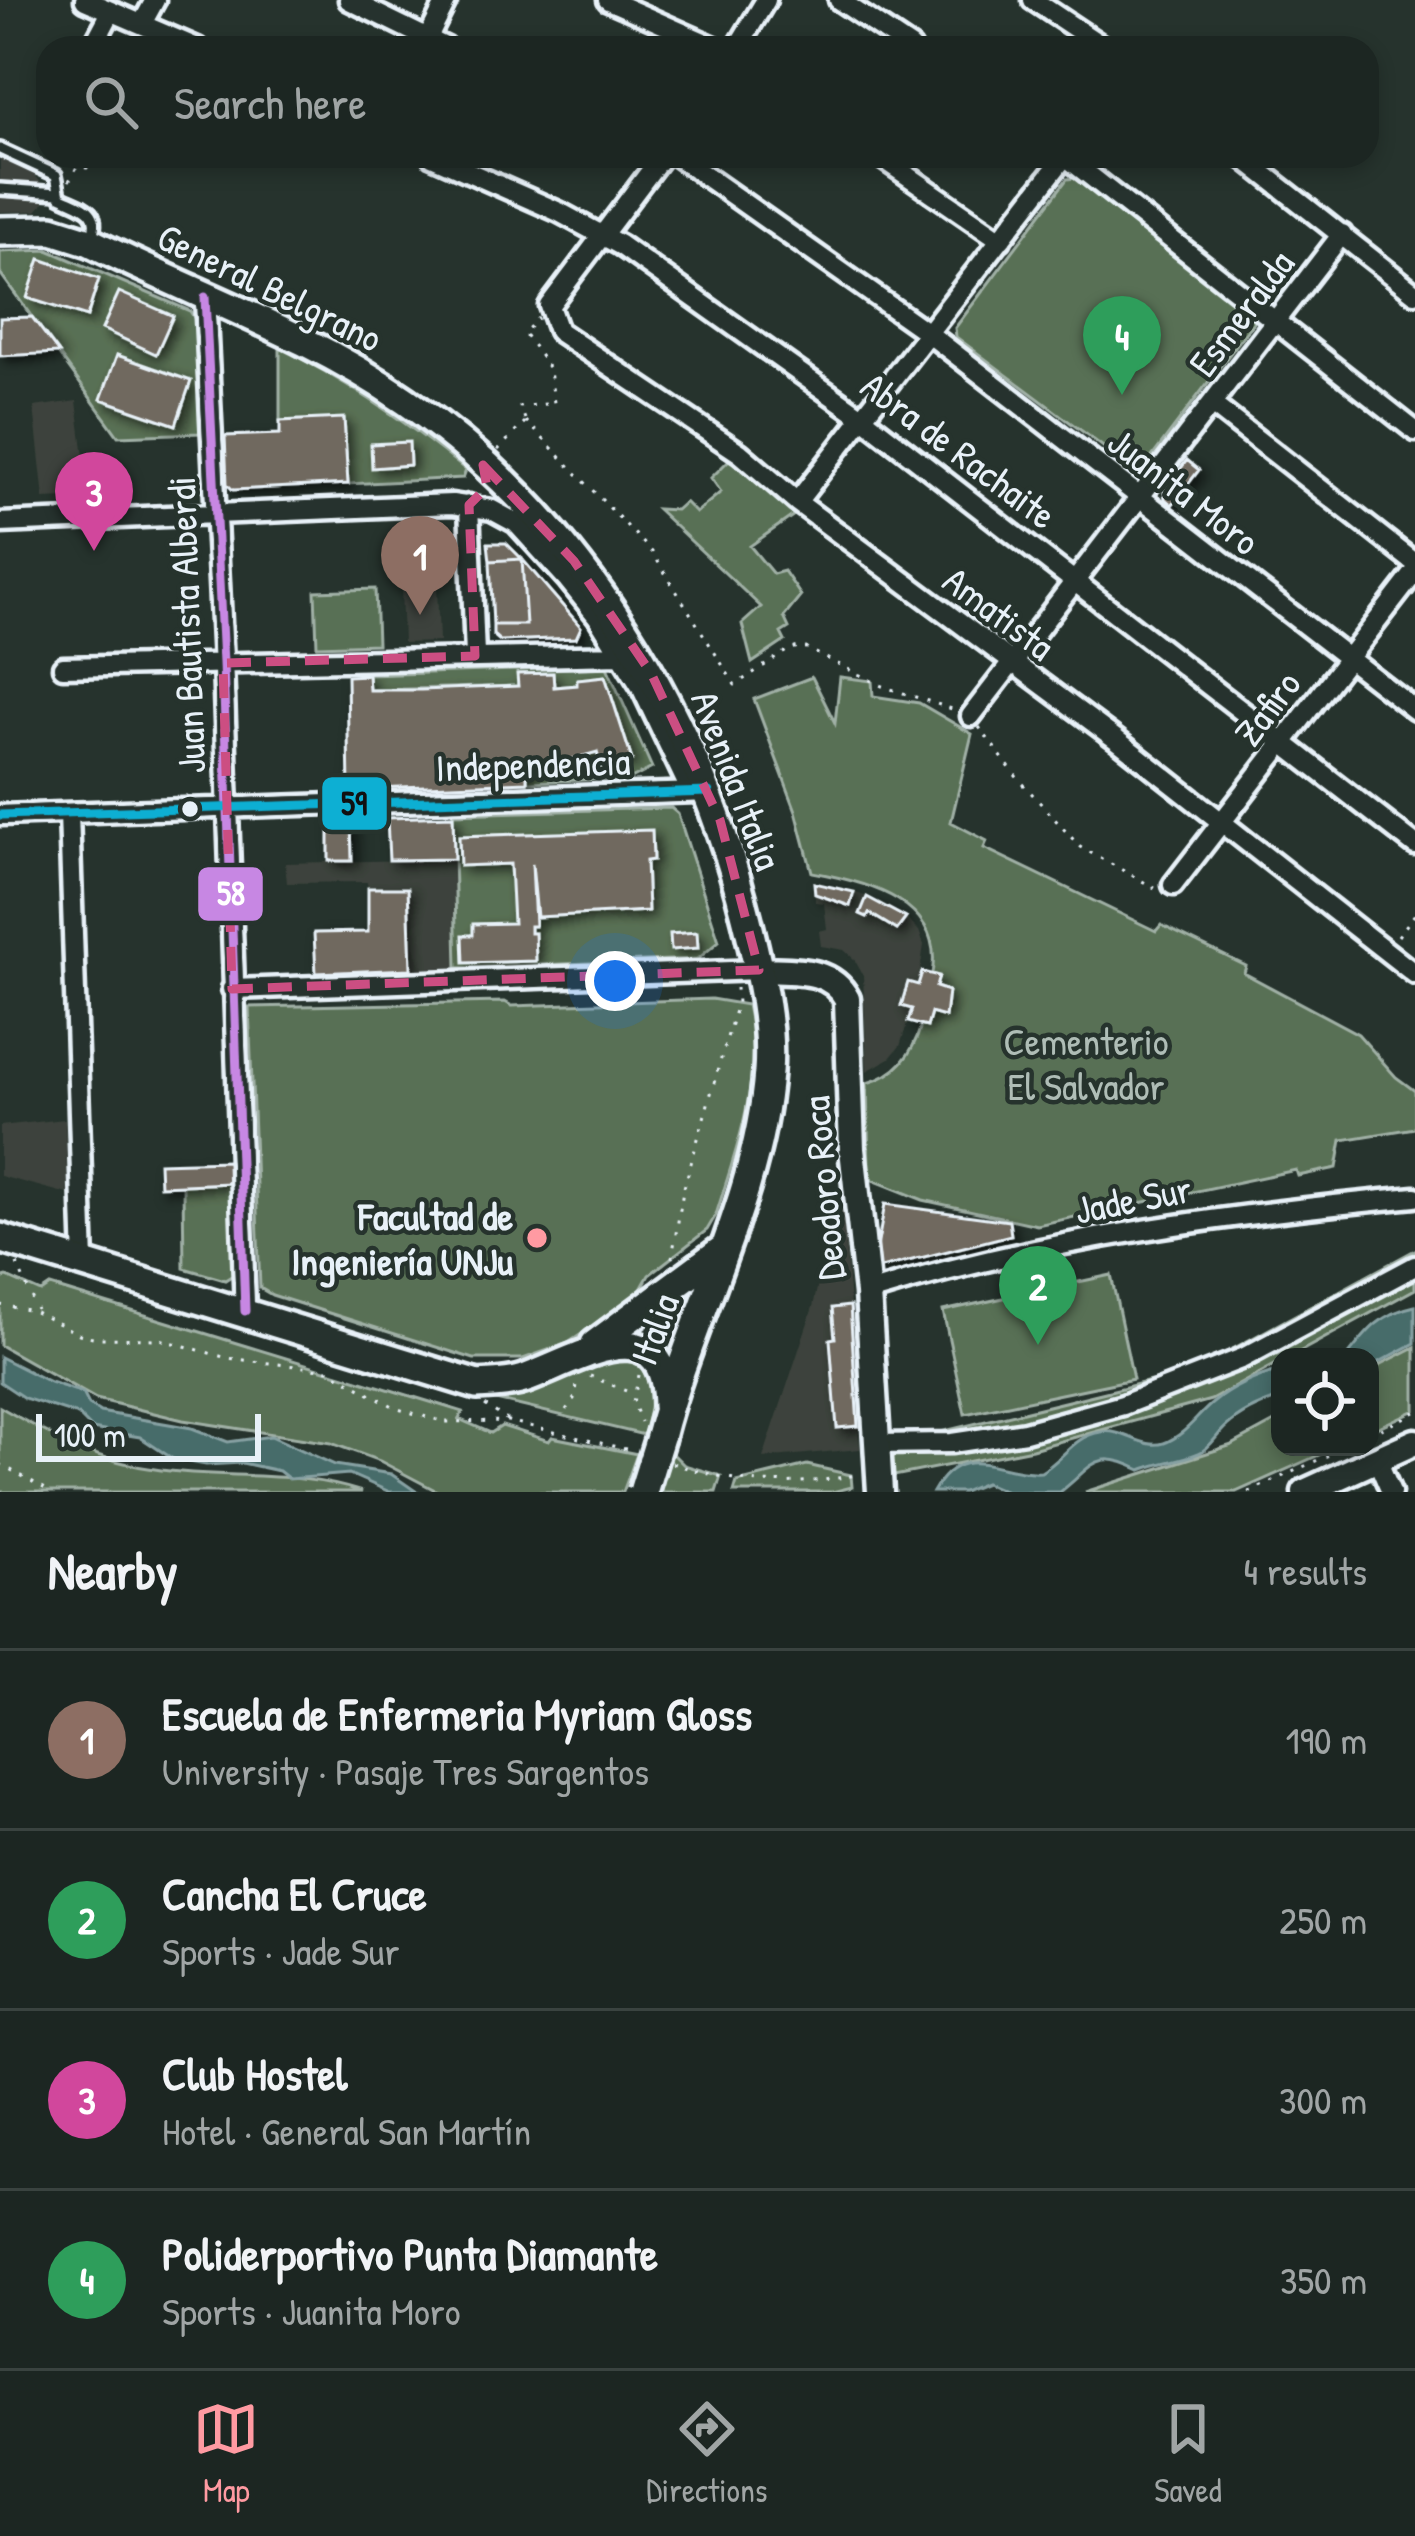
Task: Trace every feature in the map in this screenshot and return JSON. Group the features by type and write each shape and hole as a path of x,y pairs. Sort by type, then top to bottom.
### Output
{"main road":[{"name":"General Belgrano","path":"0,231 52,230 90,242 344,362 446,429 483,464"},
{"name":"Avenida Italia","path":"483,464 605,600 651,674 731,857 747,970 768,1038 768,1078 757,1137 724,1249"},
{"path":"6,1244 245,1311 477,1385 516,1382 577,1365 625,1344 646,1352 665,1378 655,1438"},
{"path":"577,1365 724,1249"},
{"name":"Italia","path":"643,1492 655,1438 724,1249"}],"street":[{"path":"85,0 172,36"},
{"path":"143,22 154,0"},
{"path":"349,0 411,36"},
{"path":"429,36 447,0"},
{"path":"608,0 690,36"},
{"path":"744,36 766,0"},
{"path":"838,0 893,36"},
{"path":"1033,0 1087,36"},
{"path":"98,36 111,12"},
{"name":"Abra de Rachaite","path":"459,168 602,236 862,417 1415,845"},
{"path":"549,306 653,168"},
{"name":"Juanita Moro","path":"694,168 928,333 1415,710"},
{"path":"896,168 1001,240"},
{"path":"797,502 1056,168"},
{"path":"1080,168 1415,431"},
{"path":"1257,168 1415,293"},
{"name":"Esmeralda","path":"971,716 1342,234"},
{"name":"Juan Bautista Alberdi","path":"205,297 245,1311"},
{"name":"Amatista","path":"549,306 558,331 740,453 797,502 1117,740 1415,974"},
{"path":"1213,404 1415,567"},
{"path":"476,656 469,505 485,487 483,464"},
{"path":"0,523 469,505"},
{"name":"Avenida Italia","path":"469,505 492,510 532,538 597,616 700,792"},
{"name":"Zafiro","path":"1173,886 1415,567"},
{"path":"63,667 621,655"},
{"name":"Independencia","path":"0,814 700,792"},
{"path":"69,813 84,1263"},
{"path":"232,989 747,970"},
{"name":"Deodoro Roca","path":"747,970 821,975 839,986 847,999 852,1149 868,1293 878,1468"},
{"name":"Jade Sur","path":"868,1293 972,1265 1190,1222 1287,1208 1415,1198"},
{"path":"878,1468 952,1444 1123,1405 1243,1358 1415,1266"},
{"path":"1305,1492 1415,1442"},
{"path":"1378,1462 1391,1492"}],"lane":[{"path":"0,149 36,165"},
{"path":"43,168 58,179 59,193"},
{"path":"0,188 59,193 91,210 95,221 90,242"}],"path":[{"path":"549,306 524,333 550,370 554,403 520,407 526,421 652,552 735,685 802,646 882,686 971,716 1016,776 1080,847 1154,888 1173,886"},
{"path":"483,464 526,421"},
{"path":"1386,951 1415,914"},
{"path":"672,1259 683,1191 747,970"},
{"path":"6,1244 39,1314"},
{"path":"0,1305 39,1314 97,1338 160,1339 227,1358 329,1370 398,1409 445,1422 508,1421 655,1438 744,1483 810,1482 878,1468"},
{"path":"566,1410 576,1396 577,1365 633,1394"},
{"path":"644,1369 636,1379 634,1410 655,1438"},
{"path":"471,1395 508,1421"},
{"path":"1379,1431 1415,1412"},
{"path":"1249,1492 1327,1456"},
{"path":"0,1464 51,1492"}],"highlighted area":[{"path":"483,465 574,561 651,673 720,820 759,970 232,989 223,663 475,656 469,505 487,487"}],"shaded area":[{"path":"0,150 27,164 46,190 49,196 37,211 0,212"},
{"path":"77,401 89,497 44,499 34,407"},
{"path":"437,585 439,642 403,643 401,588"},
{"path":"454,859 457,968 411,969 408,888 368,888 367,882 287,883 285,863"},
{"path":"854,892 867,897 861,915 869,913 897,930 906,918 919,931 924,945 918,985 902,1006 912,1009 900,1046 867,1071 863,975 844,950 821,946 819,931 827,929 824,903 815,902 815,894 849,905"},
{"path":"65,1119 68,1194 0,1176 0,1126"},
{"path":"843,1207 850,1306 833,1308 835,1338 830,1340 837,1427 858,1426 860,1449 763,1458 813,1307 834,1208"}],"green space":[{"path":"1076,178 1254,311 1255,320 1143,469 1134,470 956,337 955,328 1067,179"},
{"path":"48,250 190,311 196,321 200,433 118,436 0,273 0,252"},
{"path":"280,348 400,419 466,470 463,478 348,484 344,419 280,421"},
{"path":"734,455 794,515 750,546 773,574 784,571 801,596 784,617 789,628 781,633 785,641 752,663 742,624 761,607 657,509 676,510 685,502 696,513 721,492 711,478"},
{"path":"375,589 377,644 317,646 315,591"},
{"path":"607,667 652,768 633,778 527,782 527,772 597,752 602,767 632,760 605,676 554,687 553,673 518,674 518,686 369,690 368,675"},
{"name":"Cementerio El Salvador","path":"812,677 835,723 840,677 872,681 873,696 919,703 972,734 951,822 987,841 984,848 1156,931 1161,925 1246,966 1244,973 1358,1034 1415,1091 1415,1128 1342,1140 1337,1168 1298,1176 1296,1170 1037,1225 923,1200 873,1180 867,1083 902,1062 921,1026 927,1027 931,1013 945,1016 948,991 936,987 933,949 915,913 878,890 812,872 796,811 754,699"},
{"path":"671,808 678,814 719,941 698,959 457,968 453,814"},
{"path":"711,999 747,1005 752,1059 746,1112 716,1215 707,1230 649,1275 636,1298 568,1343 523,1359 474,1359 260,1288 249,1007"},
{"path":"230,1183 233,1275 225,1280 184,1268 183,1185"},
{"path":"1415,1250 1415,1289 1307,1348 1271,1348 1271,1367 1211,1400 1032,1449 889,1477 887,1445 1192,1371"},
{"path":"1111,1275 1133,1379 965,1414 943,1311"},
{"path":"7,1277 41,1292 50,1286 463,1412 459,1419 491,1433 502,1426 549,1441 552,1437 637,1454 623,1492 439,1492 380,1461 331,1443 183,1420 96,1399 0,1345 0,1279"},
{"path":"1415,1347 1415,1410 1379,1427 1379,1365"},
{"path":"607,1356 635,1359 647,1377 650,1404 644,1435 475,1395"},
{"path":"0,1407 78,1447 139,1467 313,1481 362,1492 0,1492"},
{"path":"1271,1424 1271,1456 1317,1456 1236,1492 1085,1492 1232,1445"},
{"path":"671,1452 684,1465 721,1476 716,1492 657,1492"},
{"path":"807,1465 851,1475 852,1487 832,1492 734,1492 737,1482"}],"water":[{"path":"1415,1306 1415,1343 1379,1362 1379,1348 1354,1348 1376,1324"},
{"path":"0,1357 83,1393 100,1412 192,1428 228,1442 271,1436 335,1465 391,1474 417,1492 390,1492 349,1474 289,1479 279,1471 242,1463 206,1465 173,1459 140,1437 92,1429 78,1415 24,1398 0,1382"},
{"path":"1271,1373 1271,1401 1239,1417 1192,1456 1141,1470 1104,1460 1060,1492 1006,1492 985,1483 963,1492 933,1492 944,1476 969,1463 1041,1472 1091,1434 1117,1433 1149,1444 1164,1443 1229,1391"}],"building":[{"path":"40,259 99,279 87,317 27,298"},
{"path":"119,292 173,316 156,354 102,329"},
{"path":"32,317 59,353 0,356 0,318"},
{"path":"117,355 191,381 176,425 101,399"},
{"path":"344,418 348,484 233,490 227,484 225,436 280,434 280,421"},
{"path":"409,442 410,465 372,468 371,444"},
{"path":"1187,460 1199,470 1172,505 1164,491"},
{"path":"488,543 506,543 522,559 490,561"},
{"path":"522,559 526,625 493,625 490,561"},
{"path":"522,559 581,627 576,638 500,641 493,635 493,625 526,625"},
{"path":"553,673 554,687 605,676 632,760 601,767 597,752 527,772 527,782 349,789 347,676 368,675 369,690 421,690 518,686 517,674"},
{"path":"453,816 454,859 389,860 387,818"},
{"path":"351,819 352,861 329,861 329,820"},
{"path":"652,830 653,860 646,861 648,911 537,917 532,864 535,926 530,926 530,933 535,933 536,961 464,963 463,935 473,935 473,924 513,923 510,864 460,866 459,836"},
{"path":"814,883 854,892 850,906 815,894"},
{"path":"368,888 408,888 411,969 316,973 314,933 368,932"},
{"path":"867,897 906,918 897,930 869,913 867,917 860,914"},
{"path":"697,932 698,948 671,950 670,934"},
{"path":"922,972 939,976 936,987 948,991 945,1017 931,1013 927,1027 908,1022 912,1009 901,1006 908,982 918,985"},
{"path":"229,1161 230,1183 160,1186 159,1163"},
{"path":"885,1204 1009,1221 1011,1235 873,1270"},
{"path":"850,1306 858,1426 837,1428 832,1308"}],"transit line":[{"name":"58","path":"205,297 245,1311"},
{"name":"59","path":"0,815 709,792"}],"place":[{"name":"Poliderportivo Punta Diamante","path":"1122,395"},
{"name":"Club Hostel","path":"94,551"},
{"name":"Escuela de Enfermeria Myriam Gloss","path":"420,615"},
{"name":"Facultad de Ingeniería UNJu","path":"537,1238"},
{"name":"Cancha El Cruce","path":"1038,1345"}]}
